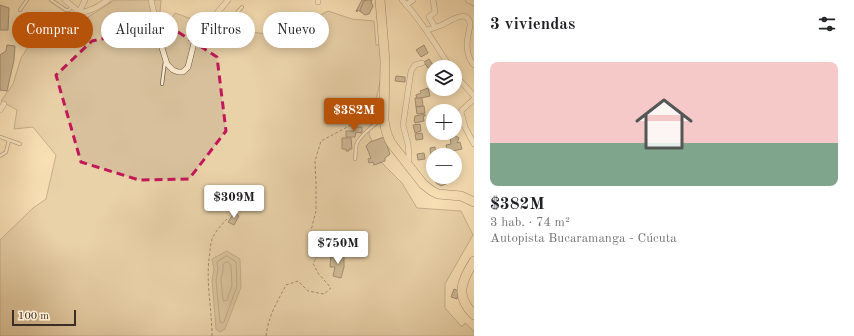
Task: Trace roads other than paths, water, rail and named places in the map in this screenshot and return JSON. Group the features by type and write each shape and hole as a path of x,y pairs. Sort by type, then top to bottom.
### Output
{"highway":[{"path":"380,0 385,61 384,117 385,128 391,143 423,184 432,191 441,194 461,196 474,202"},
{"path":"474,262 464,277 462,288 464,303 474,315"}],"street":[{"path":"65,0 79,12 85,0"},
{"path":"82,12 88,11 108,0"},
{"path":"151,0 165,59 170,67 175,71 181,72 186,70 193,48"},
{"path":"218,12 228,0"},
{"path":"402,0 427,30 446,60"},
{"path":"406,4 413,0"},
{"path":"433,0 435,12 429,17 435,27"},
{"path":"468,0 474,3"},
{"path":"427,30 462,16 467,18 470,22 467,48 470,60 474,65"},
{"path":"408,163 408,144 403,125 411,71 415,65 422,63"},
{"path":"462,83 474,96"},
{"path":"474,99 461,112 465,127 474,144"},
{"path":"0,110 4,104"}],"lane":[{"path":"20,10 26,0"},
{"path":"51,0 66,10 69,10 72,6"},
{"path":"238,12 242,7"},
{"path":"162,84 165,59"},
{"path":"355,159 356,147 359,139 373,125 384,117"},
{"path":"0,137 20,144"},
{"path":"0,156 6,152 9,140"}],"water":[{"path":"227,251 240,259 241,287 225,329 220,332 216,329 212,280 214,269 212,259"}]}
